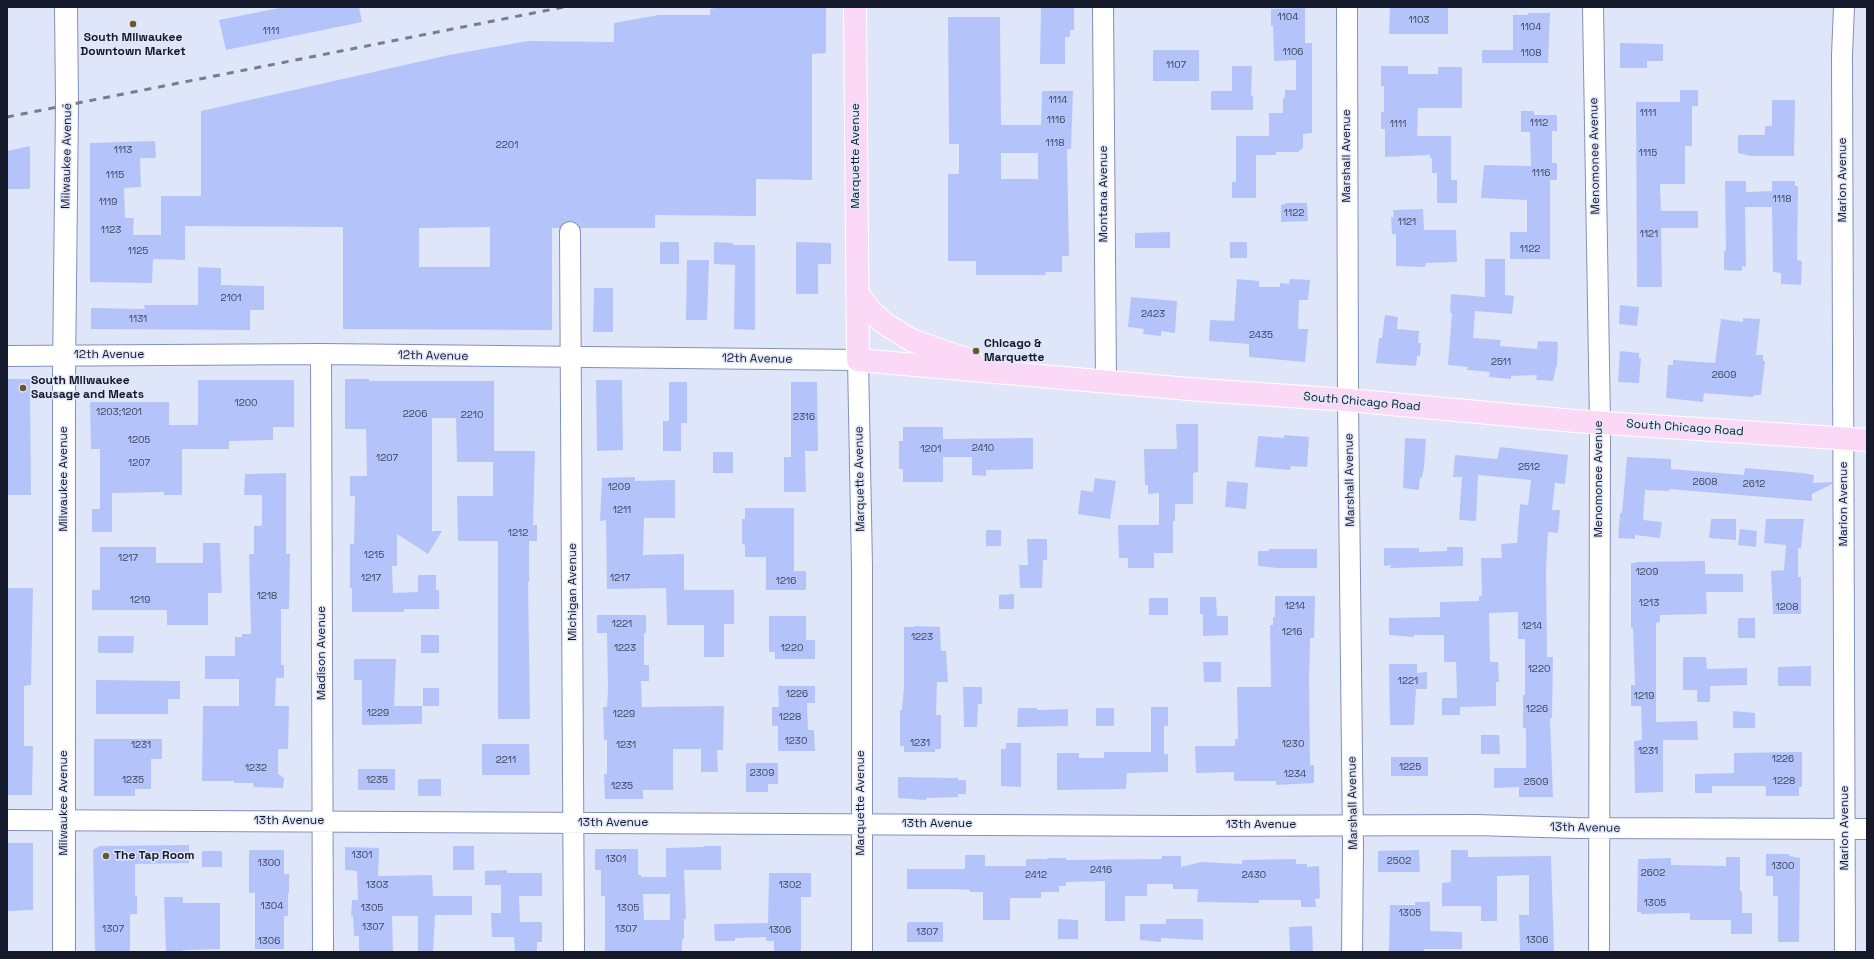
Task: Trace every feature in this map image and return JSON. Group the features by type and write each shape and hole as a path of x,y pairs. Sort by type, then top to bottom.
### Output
{"main road":[{"name":"Marquette Avenue","path":"855,7 858,360"},
{"path":"858,293 871,311 884,323 911,340 1002,372"},
{"name":"South Chicago Road","path":"858,360 1201,390 1348,400 1600,423 1867,440"}],"street":[{"name":"Milwaukee Avenue","path":"64,952 64,355 67,104 66,7"},
{"name":"Montana Avenue","path":"1103,7 1106,381"},
{"name":"Marshall Avenue","path":"1347,7 1348,400 1353,825 1352,952"},
{"name":"Menomonee Avenue","path":"1593,7 1600,423 1599,952"},
{"name":"Marion Avenue","path":"1844,7 1842,55 1846,952"},
{"name":"Michigan Avenue","path":"570,232 572,356 574,952"},
{"name":"12th Avenue","path":"7,356 321,354 858,360"},
{"name":"Madison Avenue","path":"321,354 323,952"},
{"name":"Marquette Avenue","path":"858,360 862,567 862,952"},
{"name":"13th Avenue","path":"7,820 1475,825 1599,828 1867,829"}],"building":[{"path":"284,7 359,7 362,22 226,50 219,20"},
{"path":"722,7 826,7 826,53 812,54 812,180 756,179 756,216 655,215 655,228 580,228 576,222 570,221 564,222 560,228 552,228 552,330 343,329 343,227 185,226 185,260 153,259 152,283 90,282 90,143 155,141 156,158 140,158 141,187 124,188 125,218 134,218 133,235 161,235 161,196 201,196 201,111 449,55 528,41 614,42 614,23 659,15 710,15 710,9","holes":["490,227 490,267 419,267 419,228"]},
{"path":"1041,7 1074,7 1074,30 1070,30 1070,37 1065,37 1065,64 1040,64"},
{"path":"1390,7 1448,7 1448,34 1389,34"},
{"path":"1305,8 1305,43 1312,43 1312,133 1303,134 1303,148 1298,152 1276,152 1276,155 1256,155 1256,198 1232,198 1232,182 1236,182 1236,136 1269,136 1269,113 1283,113 1283,98 1285,98 1285,90 1296,90 1296,60 1274,61 1271,9"},
{"path":"1528,13 1550,13 1548,63 1482,63 1482,50 1513,50 1513,15 1528,15"},
{"path":"948,17 1000,17 1001,125 1041,125 1042,91 1073,91 1071,149 1067,149 1069,256 1062,256 1062,272 1045,272 1046,275 976,275 976,261 948,261 948,174 959,174 959,144 949,144","holes":["1001,153 1038,153 1038,179 1001,179"]},
{"path":"1620,43 1663,44 1663,61 1647,61 1647,68 1620,68"},
{"path":"1153,50 1199,50 1199,81 1153,81"},
{"path":"1232,66 1252,66 1251,96 1253,95 1253,110 1211,110 1211,91 1232,91"},
{"path":"1381,66 1408,66 1408,74 1438,74 1438,67 1462,67 1462,108 1418,108 1417,136 1451,136 1451,180 1457,180 1457,203 1437,203 1437,173 1432,173 1432,158 1430,158 1430,155 1385,157 1385,129 1381,129 1381,112 1384,112 1384,86 1381,86"},
{"path":"1680,90 1698,90 1698,106 1692,106 1692,146 1685,146 1685,184 1660,184 1661,211 1698,211 1698,228 1661,228 1662,287 1637,287 1636,102 1680,102"},
{"path":"1772,100 1795,100 1794,156 1751,156 1738,153 1738,135 1765,135 1765,126 1772,126"},
{"path":"1521,111 1534,111 1534,115 1557,115 1557,131 1552,131 1552,163 1557,163 1557,180 1550,180 1550,259 1510,259 1510,232 1527,232 1527,200 1481,198 1484,165 1531,166 1530,132 1521,132"},
{"path":"30,146 30,189 7,189 7,151"},
{"path":"1725,181 1746,181 1746,192 1772,191 1772,181 1795,181 1795,186 1798,186 1797,260 1802,261 1801,285 1781,284 1781,273 1773,272 1772,207 1745,207 1746,267 1742,266 1742,271 1724,270 1724,251 1726,251"},
{"path":"1285,203 1307,203 1308,221 1281,222 1281,205"},
{"path":"1423,209 1424,230 1456,230 1457,262 1426,263 1425,267 1396,266 1396,234 1392,234 1391,217 1394,217 1393,210"},
{"path":"1170,232 1170,248 1135,248 1135,233"},
{"path":"660,242 679,242 679,264 660,264"},
{"path":"714,242 733,243 733,245 755,245 755,330 734,329 735,265 714,264"},
{"path":"796,242 831,243 831,264 818,264 818,294 796,294"},
{"path":"1230,242 1247,242 1247,258 1230,258"},
{"path":"1485,259 1505,259 1505,295 1514,296 1512,314 1475,311 1473,338 1501,340 1500,346 1537,349 1538,341 1558,342 1557,367 1553,381 1536,380 1537,375 1511,376 1511,379 1489,377 1490,372 1467,370 1468,367 1448,365 1452,313 1450,313 1451,294 1485,297"},
{"path":"687,260 709,260 707,320 686,320"},
{"path":"198,267 221,268 221,285 264,286 264,310 250,310 250,330 91,329 91,308 145,309 144,305 198,305"},
{"path":"1237,279 1259,281 1259,287 1280,287 1280,283 1289,284 1290,279 1310,280 1308,300 1299,300 1298,329 1308,329 1305,362 1249,357 1249,344 1209,341 1210,320 1234,321"},
{"path":"594,288 613,288 613,332 593,332"},
{"path":"1131,297 1177,301 1175,333 1161,331 1161,336 1143,334 1144,329 1128,327"},
{"path":"1620,305 1639,307 1637,326 1619,324"},
{"path":"1385,315 1398,317 1397,329 1419,331 1418,343 1421,343 1420,356 1417,356 1416,366 1376,363 1379,338 1382,338"},
{"path":"1743,318 1760,319 1756,355 1763,355 1763,361 1765,361 1761,395 1754,395 1753,397 1704,393 1703,402 1666,398 1668,365 1673,365 1673,360 1715,363 1721,319 1743,322"},
{"path":"1620,351 1639,353 1639,358 1641,358 1639,383 1618,382"},
{"path":"7,379 30,379 31,495 7,495"},
{"path":"345,379 369,379 369,381 494,381 494,451 535,451 533,525 537,525 537,541 529,541 528,582 530,719 498,719 498,541 458,541 457,496 493,496 493,462 457,462 456,418 432,418 432,531 442,531 428,554 397,534 397,566 392,566 393,593 418,592 418,575 436,575 436,590 439,590 439,609 404,609 404,612 352,612 352,588 350,588 350,544 354,544 355,496 350,496 350,476 367,476 366,429 345,429"},
{"path":"198,380 294,380 294,427 273,427 273,440 229,441 229,449 182,449 182,495 164,495 164,492 112,493 112,532 92,532 92,509 100,509 100,449 91,449 90,402 169,402 169,425 198,425"},
{"path":"596,380 622,380 623,450 597,451"},
{"path":"669,382 687,382 687,423 681,423 681,451 663,451 663,421 669,421"},
{"path":"791,382 817,382 818,451 805,451 806,492 784,492 784,457 791,457"},
{"path":"1176,424 1198,424 1198,472 1193,473 1193,504 1175,504 1175,521 1173,521 1173,553 1154,553 1154,568 1128,568 1128,558 1119,558 1118,525 1159,525 1159,493 1148,494 1148,485 1145,485 1144,449 1177,449"},
{"path":"903,427 943,427 943,439 1033,438 1033,469 986,470 986,476 972,475 972,457 943,457 943,482 903,482 903,469 899,469 899,441 903,441"},
{"path":"1284,435 1309,437 1307,467 1291,466 1290,470 1255,467 1258,436 1284,438"},
{"path":"1405,438 1426,439 1424,467 1422,478 1420,477 1419,490 1403,488"},
{"path":"1500,447 1568,455 1565,484 1555,483 1552,510 1560,510 1558,533 1548,532 1546,569 1547,657 1553,657 1552,718 1550,718 1553,797 1519,797 1519,787 1494,788 1494,768 1526,768 1526,728 1523,728 1523,695 1525,695 1525,639 1518,639 1518,612 1489,613 1490,662 1498,662 1499,682 1496,682 1496,706 1460,707 1460,715 1442,715 1442,698 1457,698 1456,662 1444,662 1444,635 1414,635 1414,637 1389,635 1389,618 1440,617 1440,602 1479,601 1479,596 1482,596 1481,558 1502,558 1501,544 1517,543 1520,504 1528,505 1531,480 1478,475 1476,521 1459,520 1462,477 1453,477 1455,455 1497,459"},
{"path":"713,452 733,452 733,473 713,473"},
{"path":"1627,457 1671,459 1671,469 1744,475 1745,468 1803,473 1814,475 1813,483 1832,482 1832,484 1812,494 1812,501 1669,489 1669,491 1645,490 1643,520 1662,522 1660,538 1635,535 1635,539 1618,538 1620,513 1622,513"},
{"path":"286,473 286,554 290,554 289,609 281,609 281,665 284,665 284,678 276,678 275,706 289,706 288,749 278,749 278,774 284,778 283,788 254,787 253,783 234,783 234,781 202,781 203,706 239,706 239,679 205,679 205,656 235,656 235,637 242,637 242,634 251,634 249,554 254,554 254,526 262,526 262,495 244,495 245,474"},
{"path":"635,477 635,481 675,480 675,518 644,518 643,555 684,554 684,590 734,590 734,624 724,624 724,657 704,657 704,625 667,625 666,588 607,589 606,520 600,521 602,478"},
{"path":"1095,478 1116,481 1110,519 1078,514 1081,490 1093,492"},
{"path":"1227,481 1248,483 1246,509 1225,507"},
{"path":"745,508 794,508 794,571 806,571 806,590 766,590 766,557 745,557 745,545 742,544 742,519 745,519"},
{"path":"1711,519 1736,519 1736,540 1709,538"},
{"path":"1766,519 1804,519 1801,548 1798,548 1798,577 1801,577 1801,614 1773,614 1771,571 1784,570 1786,545 1764,543"},
{"path":"1740,529 1757,531 1756,547 1738,545"},
{"path":"986,530 1001,530 1001,546 986,546"},
{"path":"1027,539 1047,539 1047,560 1043,560 1042,588 1020,588 1019,565 1028,565"},
{"path":"203,543 220,543 222,593 208,593 208,625 167,625 167,610 92,610 92,590 100,590 100,547 156,547 156,563 203,563"},
{"path":"1447,547 1463,547 1463,566 1390,568 1391,565 1384,566 1384,548 1419,548 1419,552 1447,551"},
{"path":"1269,549 1317,549 1317,568 1278,568 1258,566 1258,551 1269,551"},
{"path":"1705,561 1705,574 1743,574 1743,592 1706,592 1707,614 1660,615 1660,622 1656,623 1656,722 1697,721 1698,740 1663,740 1663,792 1635,793 1634,741 1642,740 1641,706 1631,706 1631,685 1635,685 1633,628 1631,628 1631,563"},
{"path":"7,588 33,588 31,685 24,686 24,746 33,746 32,795 7,795"},
{"path":"1014,594 1014,609 999,609 999,595"},
{"path":"1275,596 1315,596 1314,638 1310,638 1309,684 1310,765 1314,765 1314,783 1276,785 1276,781 1234,781 1234,772 1196,773 1195,746 1235,746 1235,739 1238,739 1237,687 1271,687 1270,625 1273,625 1273,617 1275,617"},
{"path":"1200,597 1216,597 1217,616 1228,616 1228,635 1203,636 1203,614 1200,614"},
{"path":"1149,598 1168,598 1168,615 1149,615"},
{"path":"597,615 646,615 646,633 644,633 644,665 649,665 649,681 641,681 642,707 724,706 723,750 717,750 718,772 701,772 701,749 673,749 673,790 643,790 643,799 605,799 604,774 607,774 607,740 604,740 603,707 607,707 608,690 607,633 597,633"},
{"path":"769,616 806,616 806,640 815,640 815,659 775,659 775,652 769,652"},
{"path":"1738,618 1755,618 1755,638 1738,638"},
{"path":"904,627 940,627 941,651 946,651 948,682 937,682 936,715 941,715 941,749 935,749 935,752 904,752 904,746 900,746 900,710 902,710 904,687"},
{"path":"421,635 439,635 439,653 421,653"},
{"path":"98,636 134,636 133,653 98,653"},
{"path":"1683,657 1706,657 1707,669 1747,668 1747,685 1710,686 1710,702 1697,702 1697,690 1683,690"},
{"path":"354,659 396,659 394,706 422,706 422,724 362,725 362,680 354,680"},
{"path":"1203,662 1221,662 1221,682 1204,682"},
{"path":"1389,664 1417,664 1417,673 1427,672 1427,689 1416,689 1414,725 1390,725"},
{"path":"1811,666 1811,686 1778,686 1778,667"},
{"path":"96,680 180,681 180,699 168,699 168,714 96,714"},
{"path":"778,686 815,686 815,703 807,703 808,730 814,730 815,751 778,751 778,726 772,726 772,707 779,707"},
{"path":"963,687 982,687 982,704 978,704 977,727 964,727"},
{"path":"423,688 439,688 439,706 423,706"},
{"path":"1151,707 1168,707 1168,726 1164,726 1164,754 1168,754 1168,772 1127,773 1126,789 1057,790 1057,753 1079,753 1079,758 1104,758 1104,752 1151,752"},
{"path":"1018,708 1037,708 1037,710 1068,709 1068,726 1017,727"},
{"path":"1096,708 1114,708 1114,726 1096,726"},
{"path":"1733,711 1755,713 1755,728 1733,728"},
{"path":"1481,735 1499,735 1500,754 1481,754"},
{"path":"94,739 162,739 162,759 151,759 151,789 135,789 135,796 94,796"},
{"path":"1006,743 1021,743 1021,787 1001,786 1001,749 1006,749"},
{"path":"482,744 529,744 530,775 482,775"},
{"path":"1802,752 1802,787 1799,787 1799,796 1766,796 1766,786 1712,786 1712,793 1695,793 1695,774 1734,773 1734,753"},
{"path":"1391,757 1428,757 1428,776 1391,776"},
{"path":"746,763 778,763 778,784 768,784 768,792 746,792"},
{"path":"358,769 395,769 395,790 358,790"},
{"path":"898,777 958,778 958,780 966,780 966,794 958,794 958,797 926,798 926,800 898,798"},
{"path":"418,779 441,779 441,796 418,796"},
{"path":"7,843 33,843 33,910 7,911"},
{"path":"189,845 189,863 135,864 135,896 137,896 137,914 130,914 130,952 95,952 93,850 99,846"},
{"path":"453,846 474,846 474,870 453,870"},
{"path":"721,846 721,870 684,870 686,919 684,919 684,939 682,939 682,952 605,952 605,896 601,896 601,870 595,870 595,849 638,849 638,875 641,875 641,877 666,877 666,848","holes":["643,894 670,894 670,920 644,920"]},
{"path":"345,847 379,848 378,876 432,875 433,896 472,896 472,915 435,915 433,952 418,952 418,916 392,916 393,952 359,952 359,936 354,936 353,916 351,916 352,900 358,900 357,871 345,870"},
{"path":"249,850 284,850 284,874 289,874 289,893 288,916 284,916 284,949 255,949 255,893 249,893"},
{"path":"1419,850 1420,872 1378,872 1378,851"},
{"path":"1451,850 1468,850 1468,857 1551,856 1554,952 1520,952 1519,915 1529,915 1529,875 1497,876 1497,921 1481,921 1481,906 1442,906 1442,883 1451,882"},
{"path":"202,851 222,851 222,867 202,867"},
{"path":"1766,854 1789,854 1789,856 1800,858 1799,942 1778,942 1778,896 1773,896 1773,876 1766,876"},
{"path":"965,855 985,855 985,866 1026,866 1026,859 1047,858 1066,858 1066,860 1162,859 1162,856 1181,856 1181,867 1201,862 1242,864 1242,860 1296,859 1296,864 1307,864 1307,867 1319,866 1320,898 1315,899 1316,907 1301,907 1301,900 1259,900 1259,903 1197,902 1198,889 1173,889 1173,884 1147,884 1147,896 1125,896 1125,921 1105,921 1105,881 1066,882 1066,886 1059,886 1059,892 1041,892 1041,898 1010,898 1010,920 983,920 983,892 970,892 970,890 954,889 907,889 907,869 965,869"},
{"path":"1726,857 1740,857 1740,891 1742,891 1742,913 1752,913 1752,934 1731,934 1731,920 1690,920 1690,913 1641,914 1641,912 1637,912 1638,859 1671,858 1671,865 1726,866"},
{"path":"507,870 507,873 542,873 542,896 519,896 520,922 542,922 542,942 537,942 537,952 515,952 514,937 492,937 491,913 501,913 501,885 485,885 485,871"},
{"path":"769,873 811,873 811,897 801,897 801,952 774,952 774,941 766,941 766,937 735,938 735,941 715,941 714,924 768,923"},
{"path":"164,897 183,897 183,903 220,903 220,949 166,952"},
{"path":"1415,902 1430,902 1430,931 1462,932 1462,949 1424,949 1424,952 1389,952 1390,905 1415,905"},
{"path":"1058,919 1078,920 1078,939 1058,939"},
{"path":"1166,919 1203,919 1203,940 1161,938 1161,942 1140,940 1140,924 1166,924"},
{"path":"943,922 943,942 907,942 907,923"},
{"path":"1312,926 1313,952 1290,952 1289,927"}],"railway":[{"path":"7,117 564,7"}],"place":[{"name":"South Milwaukee Downtown Market","path":"133,24"},
{"name":"Chicago & Marquette","path":"976,351"},
{"name":"South Milwaukee Sausage and Meats","path":"23,388"},
{"name":"The Tap Room","path":"106,856"}]}
